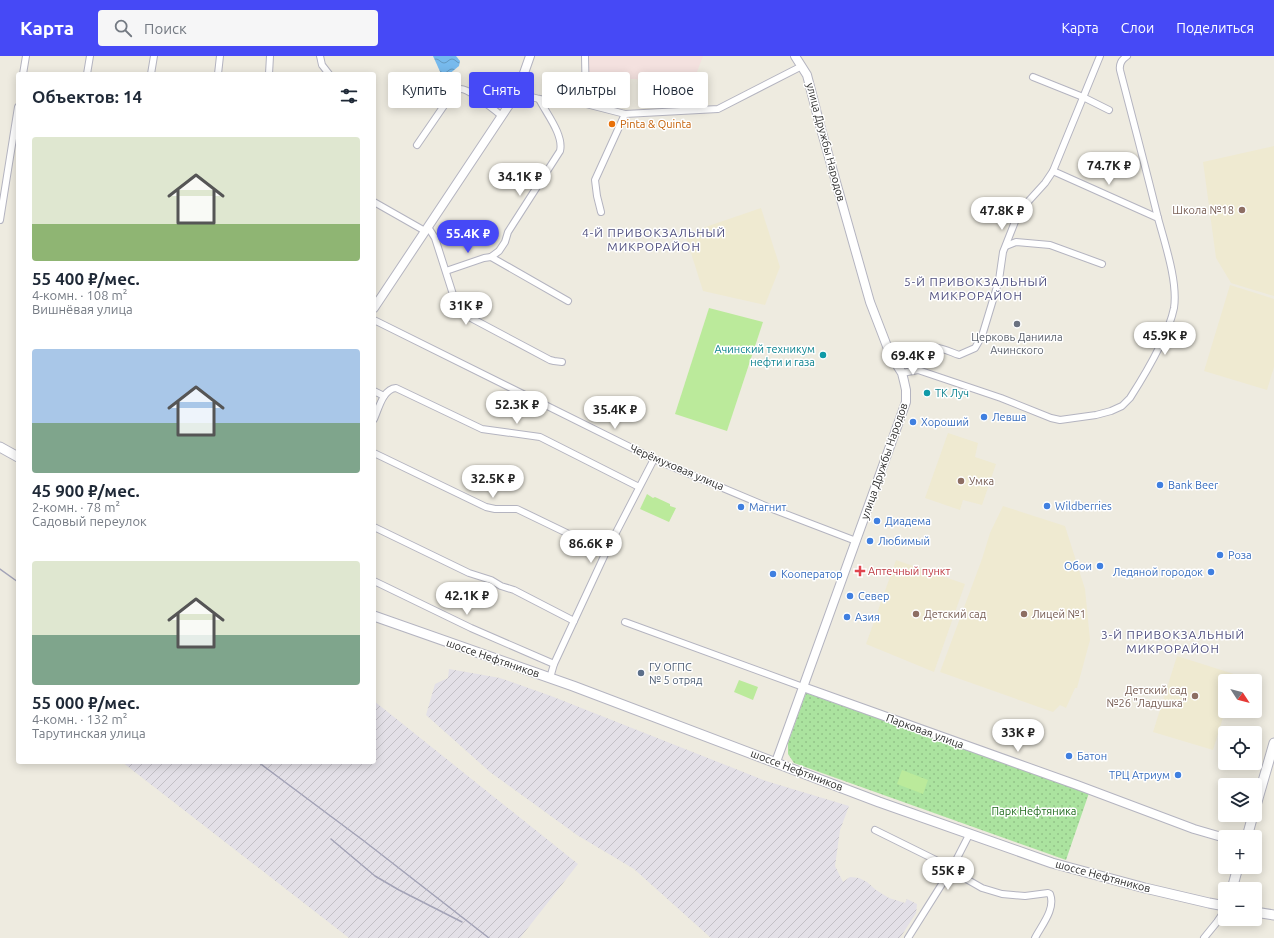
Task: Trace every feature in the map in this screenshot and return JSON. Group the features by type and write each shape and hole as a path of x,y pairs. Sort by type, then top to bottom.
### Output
{"main road":[{"path":"0,447 16,456"},
{"name":"шоссе Нефтяников","path":"376,617 550,678 880,802 1052,863 1218,905"},
{"path":"1262,786 1274,746"},
{"path":"1262,913 1274,915"}],"street":[{"path":"23,72 26,56"},
{"path":"87,72 90,56"},
{"path":"151,72 154,56"},
{"path":"218,72 220,56"},
{"path":"269,72 270,56"},
{"path":"320,56 322,65 327,72"},
{"path":"524,72 530,56"},
{"path":"585,56 585,72"},
{"name":"улица Дружбы Народов","path":"776,762 906,402 906,390 902,373 890,354 870,302 807,75 795,56"},
{"path":"918,370 918,360 923,351 927,348 936,346 959,356 975,348 985,329 999,280 1003,252 1018,214 1045,183 1053,171 1100,56"},
{"path":"902,373 918,370 1001,398 1051,418 1066,419 1096,415 1111,411 1122,406 1132,394 1168,329 1174,307 1174,289 1167,250 1120,70 1119,65 1121,61 1127,56"},
{"path":"602,108 625,114 718,109 802,66"},
{"path":"1033,77 1083,97 1109,110"},
{"path":"417,145 452,94 459,89 470,92 502,116"},
{"path":"534,98 542,100"},
{"path":"446,271 484,258 492,257 499,251 505,242 508,232 560,151 560,138 539,100"},
{"path":"376,305 507,108"},
{"path":"601,212 595,180 625,114"},
{"path":"0,220 16,120"},
{"path":"1053,171 1158,218"},
{"path":"376,203 427,229 435,238 457,307 463,314 550,360 562,362"},
{"path":"1006,246 1016,242 1047,244 1102,264"},
{"path":"492,257 568,300"},
{"name":"Черёмуховая улица","path":"376,321 654,459 775,510 856,541"},
{"path":"376,414 384,396 392,389 400,389 482,429 540,437 639,487"},
{"path":"376,392 384,396"},
{"path":"376,454 486,507 495,509 517,509 606,552"},
{"path":"550,678 554,664 606,552 654,459"},
{"path":"376,528 469,573 491,580 501,586 514,590 574,621"},
{"path":"376,582 471,628 554,664"},
{"name":"Парковая улица","path":"625,622 1077,785 1194,829 1218,836"},
{"path":"875,830 952,868 982,888 1002,894 1025,896 1050,894 1052,901 1050,910 1035,938"},
{"path":"908,938 952,868 970,834"},
{"path":"1204,938 1218,919"}],"shaded area":[{"path":"589,56 703,56 697,72 638,72 638,79 630,79 630,72 587,72"},
{"name":"Школа №18","path":"1274,146 1274,296 1231,283 1216,258 1203,162"},
{"path":"761,208 780,267 765,305 703,291 685,234"},
{"path":"1230,285 1274,299 1274,367 1267,390 1204,371"},
{"name":"Умка","path":"948,433 978,443 975,457 996,464 982,505 963,500 960,510 925,498"},
{"name":"Лицей №1","path":"1003,506 1065,526 1085,589 1090,640 1077,688 1075,688 1066,708 1060,705 1053,712 940,672 982,559 990,533"},
{"name":"Детский сад","path":"896,560 965,584 934,672 866,644"},
{"name":"Детский сад №26 \"Ладушка\"","path":"1177,656 1234,674 1218,674 1218,718 1223,718 1220,726 1218,726 1218,734 1213,750 1153,732"},
{"path":"449,669 500,678 551,696 766,781 849,806 840,830 835,866 843,882 850,877 859,878 889,898 905,903 907,899 917,904 916,913 900,938 711,938 634,869 577,835 490,772 426,715 435,684 448,678"},
{"path":"376,703 578,864 520,938 349,938 125,764 376,764"}],"green space":[{"path":"709,308 763,322 727,431 675,414"},
{"path":"647,494 676,508 669,522 640,509"},
{"path":"739,680 758,687 753,700 734,692"},
{"name":"Парк Нефтяника","path":"806,693 1089,793 1066,860 794,763 788,754 788,743"},
{"path":"902,770 928,780 923,794 897,784"}],"water":[{"path":"433,56 456,56 460,61 459,66 452,72 440,72"}],"railway":[{"path":"0,569 16,581"},
{"path":"261,764 364,841 489,938"},
{"path":"331,839 375,876 462,922"}],"place":[{"name":"Pinta & Quinta","path":"612,124"},
{"name":"Школа №18","path":"1242,210"},
{"name":"Церковь Даниила Ачинского","path":"1017,324"},
{"name":"Ачинский техникум нефти и газа","path":"823,355"},
{"name":"ТК Луч","path":"927,393"},
{"name":"Левша","path":"984,417"},
{"name":"Хороший","path":"913,422"},
{"name":"Умка","path":"961,481"},
{"name":"Bank Beer","path":"1160,485"},
{"name":"Wildberries","path":"1047,506"},
{"name":"Магнит","path":"741,507"},
{"name":"Диадема","path":"877,521"},
{"name":"Любимый","path":"870,541"},
{"name":"Роза","path":"1220,555"},
{"name":"Обои","path":"1100,566"},
{"name":"Аптечный пункт","path":"860,571"},
{"name":"Ледяной городок","path":"1211,572"},
{"name":"Кооператор","path":"773,574"},
{"name":"Север","path":"850,596"},
{"name":"Детский сад","path":"916,614"},
{"name":"Лицей №1","path":"1024,614"},
{"name":"Азия","path":"847,617"},
{"name":"ГУ ОГПС № 5 отряд","path":"641,673"},
{"name":"Детский сад №26 \"Ладушка\"","path":"1195,696"},
{"name":"Батон","path":"1069,756"},
{"name":"ТРЦ Атриум","path":"1178,775"}],"district":[{"name":"4-Й ПРИВОКЗАЛЬНЫЙ МИКРОРАЙОН","path":"654,239"},
{"name":"5-Й ПРИВОКЗАЛЬНЫЙ МИКРОРАЙОН","path":"976,288"},
{"name":"3-Й ПРИВОКЗАЛЬНЫЙ МИКРОРАЙОН","path":"1173,641"}]}
